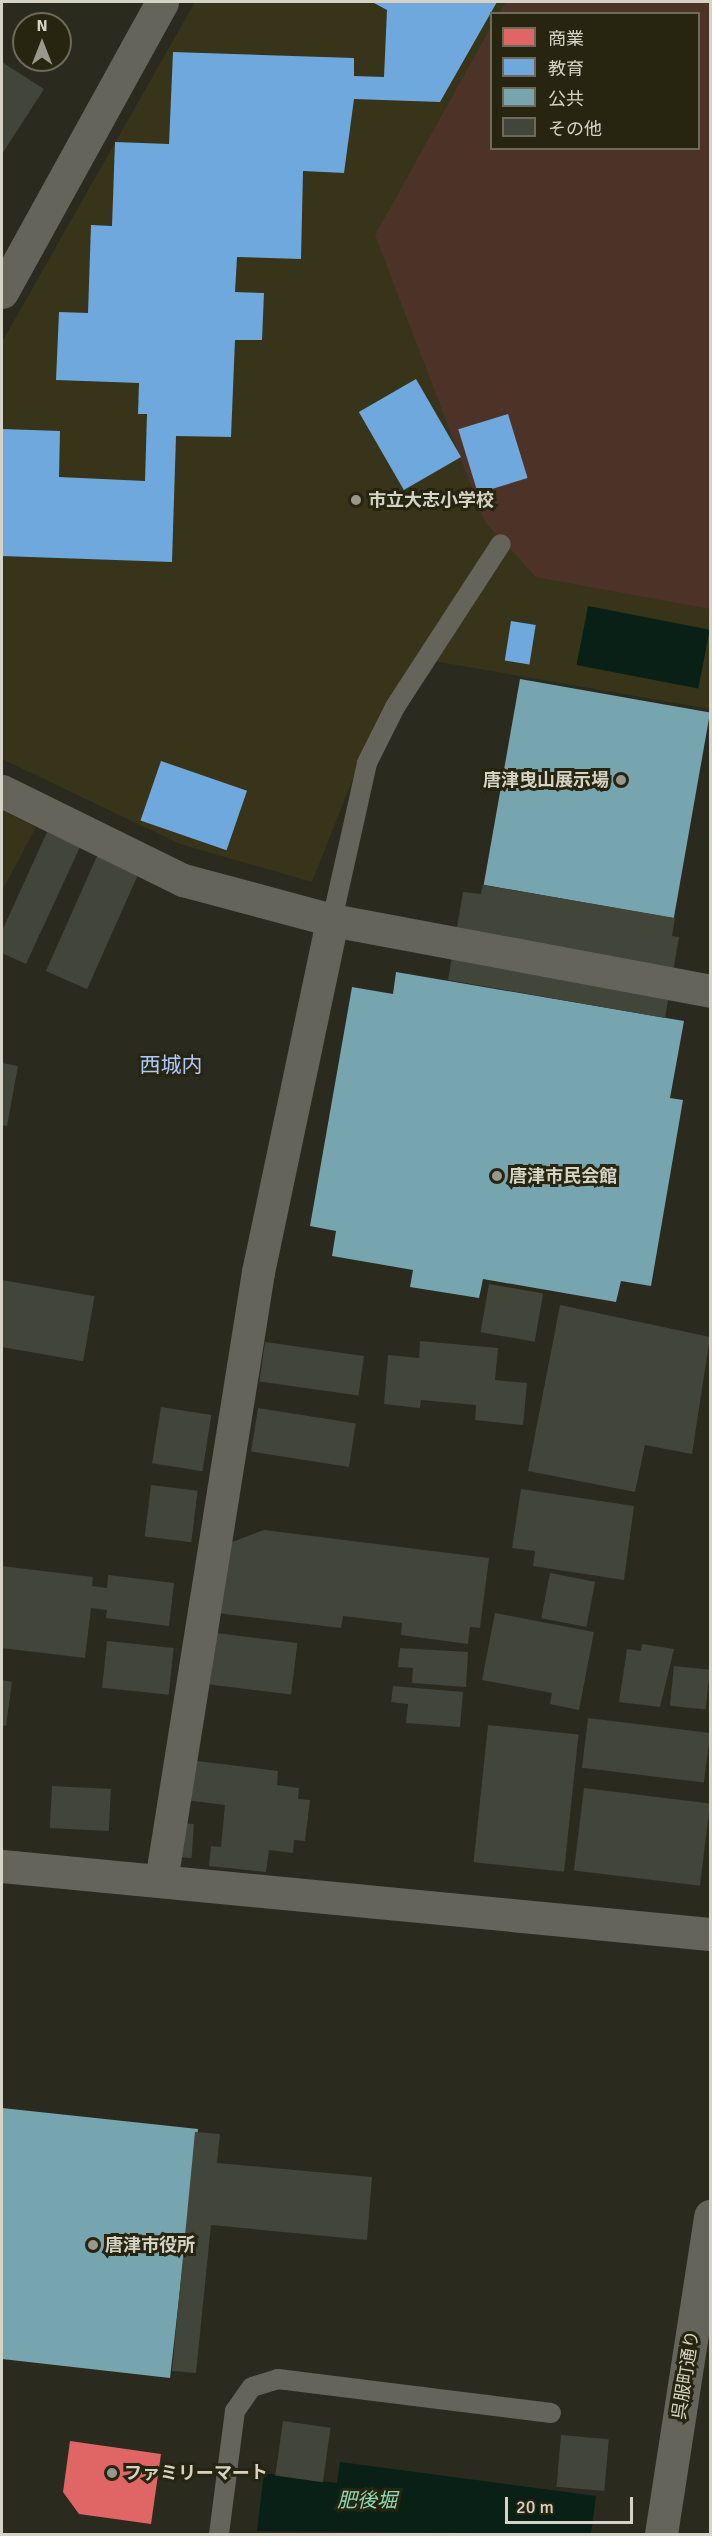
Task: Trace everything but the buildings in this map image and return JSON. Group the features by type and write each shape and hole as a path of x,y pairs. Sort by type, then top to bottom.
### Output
{"street":[{"path":"2,292 162,2"},
{"path":"2,791 183,880 332,920 711,991"},
{"path":"161,1881 258,1272 332,920"},
{"path":"2,1866 711,1934"},
{"name":"呉服町通り","path":"661,2535 699,2372 711,2216"}],"lane":[{"path":"332,920 366,763 395,707 501,544"},
{"path":"219,2535 235,2411 252,2387 279,2379 551,2414"}],"shaded area":[{"name":"市立大志小学校","path":"195,2 710,2 710,709 416,658 360,761 312,882 180,844 2,759 2,342"},
{"path":"506,2 710,2 710,609 536,577 485,522 375,235 490,29 490,150 700,150 700,12 500,12"},
{"path":"2,810 36,827 2,891"}],"water":[{"path":"588,606 710,630 698,689 577,665"},
{"name":"肥後堀","path":"340,2462 596,2496 591,2534 257,2531 264,2473 337,2483"}],"place":[{"name":"市立大志小学校","path":"356,500"},
{"name":"唐津曳山展示場","path":"621,780"},
{"name":"唐津市民会館","path":"497,1176"},
{"name":"唐津市役所","path":"93,2245"},
{"name":"ファミリーマート","path":"112,2473"}],"district":[{"name":"西城内","path":"171,1065"}]}
